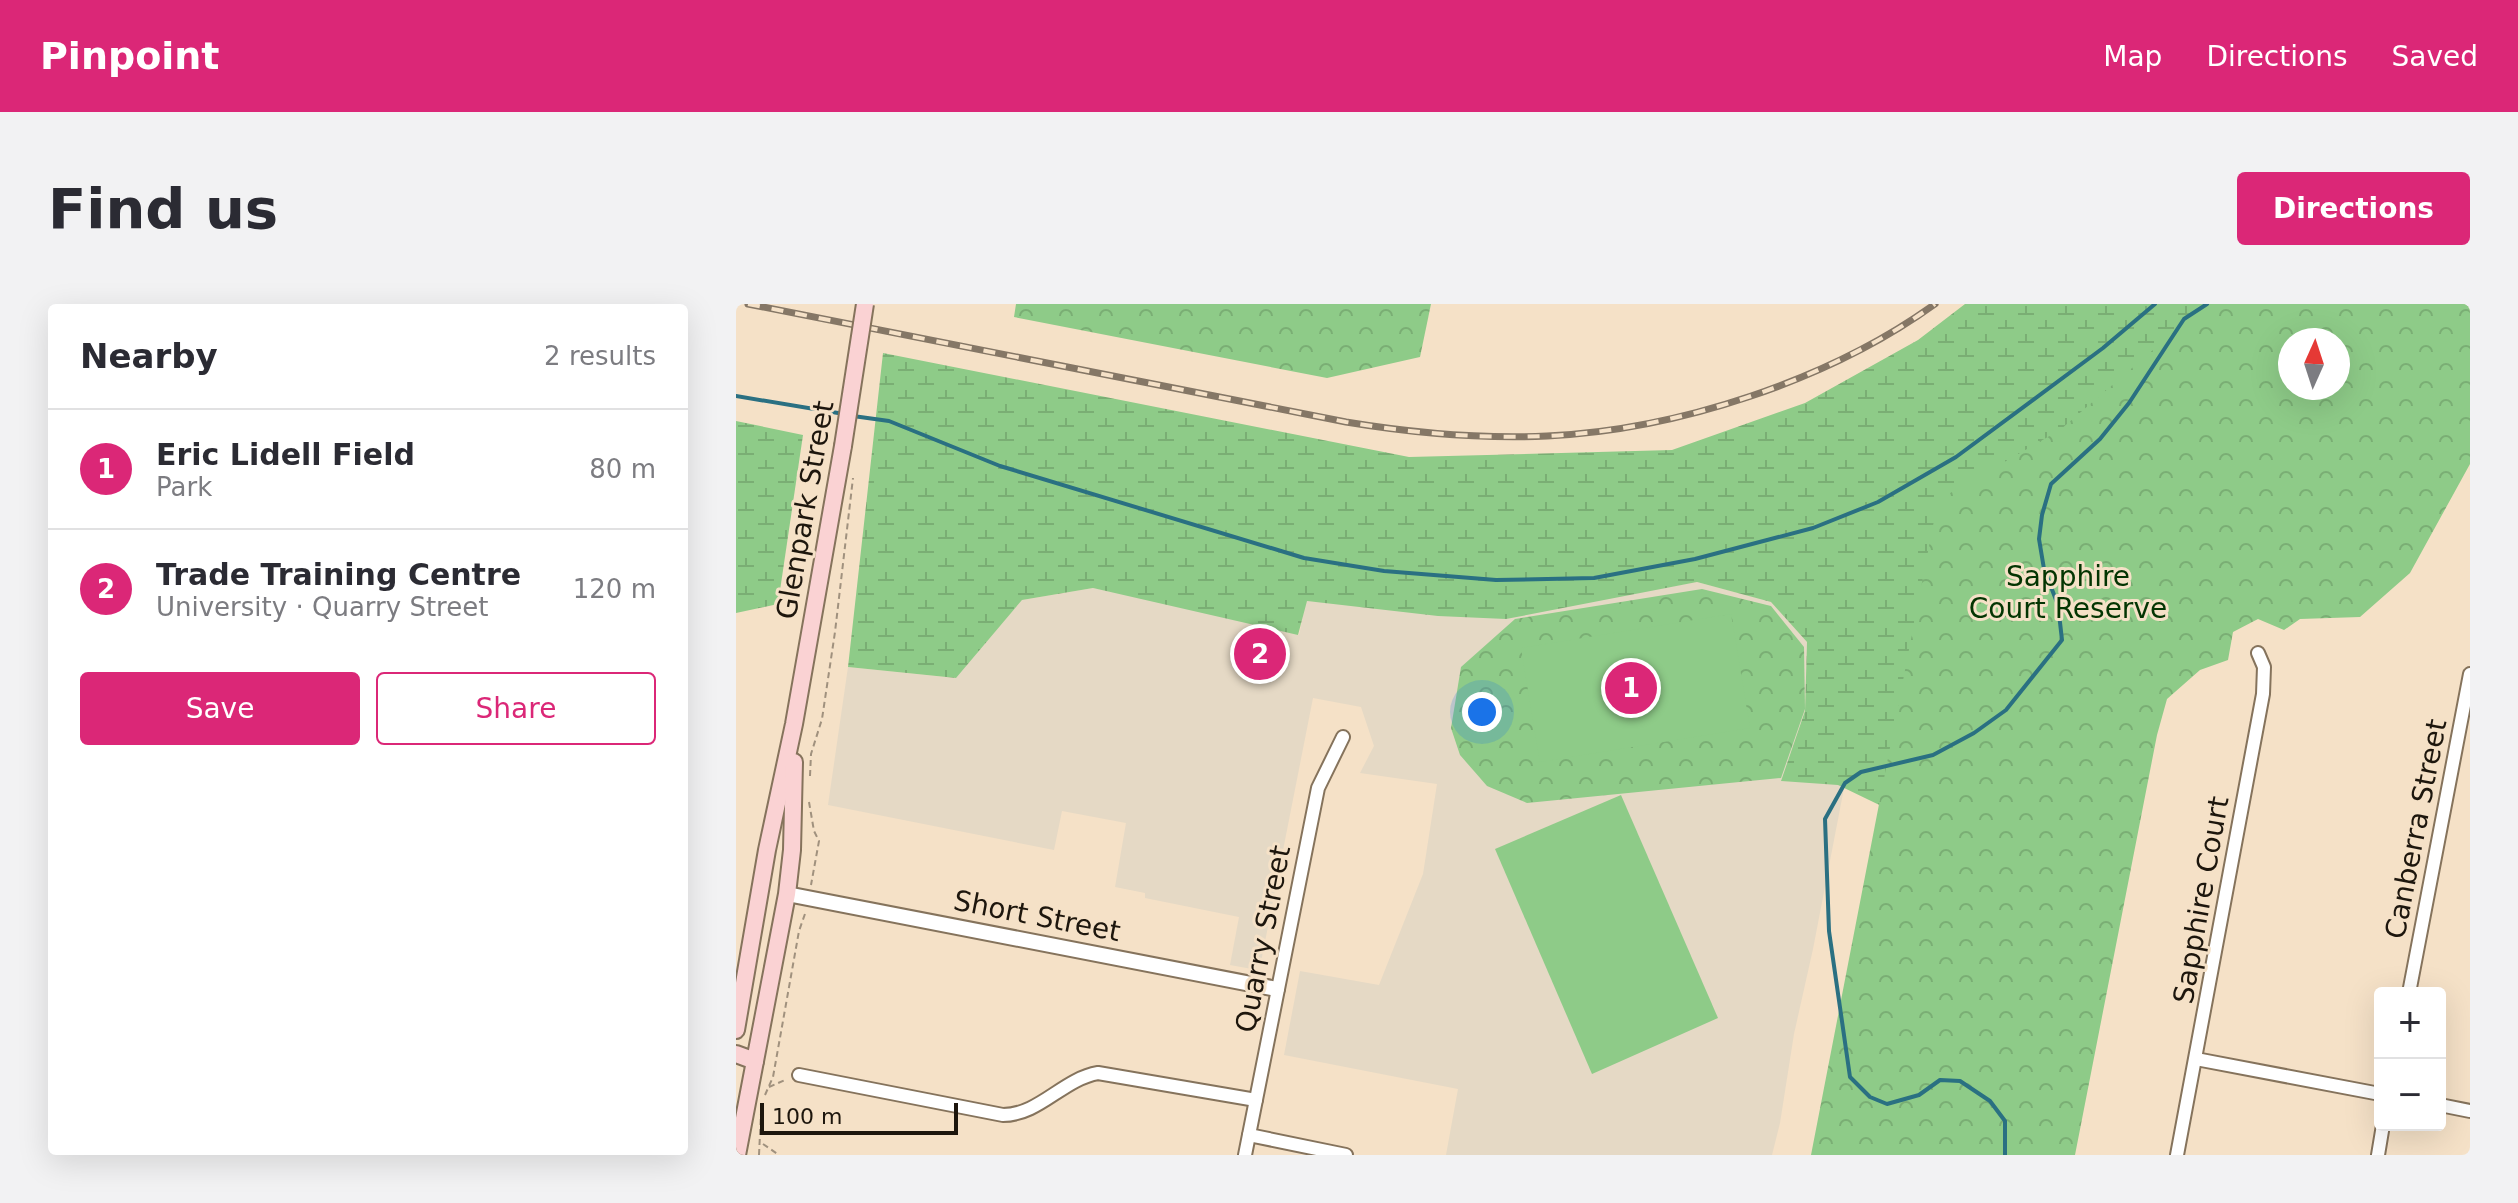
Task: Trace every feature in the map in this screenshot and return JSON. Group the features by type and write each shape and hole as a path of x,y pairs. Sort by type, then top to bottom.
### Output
{"main road":[{"name":"Glenpark Street","path":"736,1030 760,889 794,724 865,304"},
{"name":"Glenpark Street","path":"737,1155 787,894 792,850 794,724"},
{"path":"760,889 787,894"},
{"path":"736,1054 755,1061"},
{"path":"736,1061 755,1061"}],"street":[{"name":"Sapphire Court","path":"2177,1155 2263,694 2264,667 2258,653"},
{"name":"Canberra Street","path":"2410,987 2470,674"},
{"name":"Quarry Street","path":"1245,1155 1318,788 1343,737"},
{"name":"Short Street","path":"787,894 1277,989"},
{"path":"2196,1059 2374,1093"},
{"path":"799,1075 1003,1115 1023,1112 1075,1080 1098,1073 1256,1100"},
{"path":"2446,1106 2470,1111"},
{"path":"2378,1155 2382,1131"},
{"path":"1249,1135 1346,1155"}],"path":[{"path":"809,781 811,754 822,719 835,632 854,472"},
{"path":"763,1098 773,1077 799,931 805,918 819,841 814,831 808,794"},
{"path":"768,1088 799,1075"},
{"path":"759,1155 761,1111"},
{"path":"763,1144 779,1155"}],"shaded area":[{"path":"1697,582 1772,602 1807,642 1805,711 1781,781 1845,783 1772,1155 1446,1155 1458,1089 1284,1055 1300,971 1379,985 1423,874 1437,784 1360,773 1374,746 1361,707 1313,698 1261,962 1252,969 1230,965 1239,917 1145,898 1145,893 1115,887 1126,823 1062,811 1054,850 828,805 848,667 955,678 1022,600 1093,588 1232,616 1299,635 1306,601 1512,615"}],"green space":[{"path":"1016,304 1431,304 1420,357 1327,378 1014,317"},
{"path":"1965,304 2470,304 2282,572 1898,814 1838,785 1781,781 1805,711 1807,642 1771,602 1697,582 1506,619 1438,616 1307,601 1298,635 1093,588 1022,600 956,678 848,667 883,353 1409,457 1672,450 1805,403 1918,340"},
{"name":"Sapphire Court Reserve","path":"2200,304 2470,304 2470,464 2410,573 2360,617 2300,619 2284,630 2258,619 2233,632 2228,660 2200,670 2167,699 2157,735 2075,1155 1811,1155 1938,500 2060,430 2204,306"},
{"path":"736,421 803,435 778,604 736,613"},
{"path":"1702,589 1771,606 1804,647 1805,709 1781,778 1527,803 1487,786 1460,755 1451,728 1461,667 1515,619"},
{"path":"1731,614 1750,728 1540,762 1521,648"},
{"path":"1621,795 1718,1018 1592,1074 1495,849"}],"waterway":[{"path":"853,416 889,421 1000,466 1304,558 1384,571 1496,580 1594,578 1695,559 1813,528 1878,502 1956,457 2103,348 2155,304"},
{"path":"2005,1155 2005,1121 1990,1101 1960,1081 1940,1080 1919,1095 1887,1104 1870,1097 1850,1077 1829,931 1825,819 1845,783 1861,772 1933,755 1974,733 2006,710 2062,640 2058,605 2044,569 2039,539 2051,484 2100,439 2129,403 2184,319 2207,304"},
{"path":"736,396 844,414"}],"railway":[{"path":"748,304 1346,422 1496,437 1597,432 1699,412 1800,378 1894,331 1935,304"}],"place":[{"name":"Trade Training Centre","path":"1260,654"},
{"name":"Eric Lidell Field","path":"1631,688"}]}
